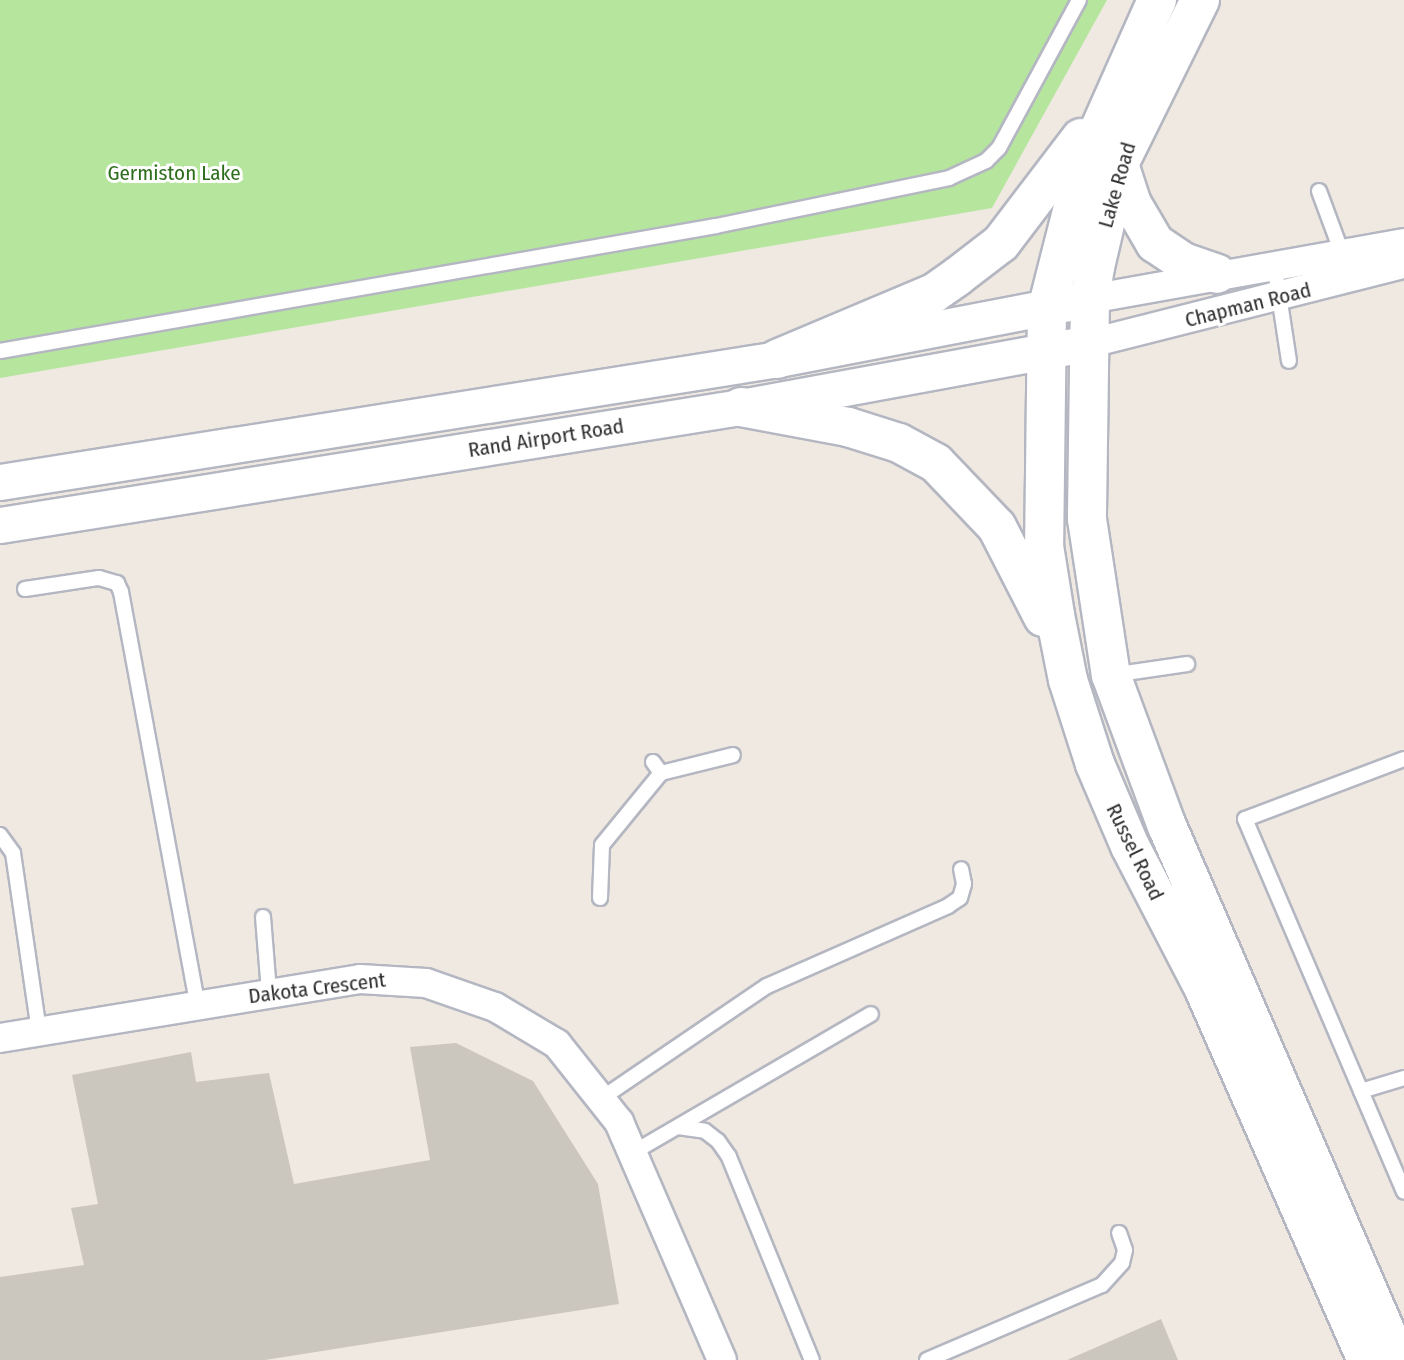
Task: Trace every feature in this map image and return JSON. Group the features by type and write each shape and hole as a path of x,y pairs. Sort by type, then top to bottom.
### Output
{"main road":[{"name":"Lake Road","path":"1047,309 1084,164 1157,0"},
{"name":"Lake Road","path":"1091,343 1090,299 1119,164 1200,0"},
{"path":"777,359 933,293 1001,243 1113,94"},
{"path":"1119,164 1131,202 1155,243 1183,262 1217,274"},
{"name":"Russel Road","path":"1047,309 1044,352 1044,546 1063,656 1080,723 1130,846 1204,989 1367,1360"},
{"name":"Russel Road","path":"1091,343 1087,519 1111,676 1167,826 1398,1360"},
{"path":"741,407 848,427 899,443 936,463 997,527 1063,656"}],"street":[{"name":"Chapman Road","path":"1090,299 1275,263 1404,243"},
{"name":"Chapman Road","path":"1091,343 1353,280 1404,264"},
{"name":"Rand Airport Road","path":"0,482 777,359 1090,299"},
{"name":"Rand Airport Road","path":"0,525 741,407 1091,343"},
{"path":"375,421 381,464"},
{"name":"Dakota Crescent","path":"0,1038 269,991 391,978 464,994 556,1044 602,1098 634,1152 722,1360"}],"lane":[{"path":"0,351 716,226 949,178 986,161 999,148 1079,0"},
{"path":"1320,191 1353,280"},
{"path":"1275,263 1289,361"},
{"path":"25,589 99,578 117,583 121,592 197,1004"},
{"path":"1111,676 1186,664"},
{"path":"600,898 602,845 657,768 733,755"},
{"path":"1404,760 1245,819 1404,1192"},
{"path":"0,835 13,853 39,1032"},
{"path":"602,1098 767,986 948,906 960,898 964,884 961,869"},
{"path":"263,917 269,991"},
{"path":"634,1152 871,1014"},
{"path":"1361,1091 1404,1078"},
{"path":"678,1127 705,1132 718,1140 729,1157 812,1360"},
{"path":"928,1360 1102,1285 1122,1263 1125,1250 1119,1233"}],"green space":[{"name":"Germiston Lake","path":"0,0 1107,0 992,208 0,378"}],"building":[{"path":"456,1043 533,1081 598,1184 619,1304 265,1360 0,1360 0,1277 84,1265 71,1208 98,1204 72,1075 191,1052 196,1082 269,1073 294,1184 430,1160 410,1047"},
{"path":"1161,1319 1178,1360 1067,1360"}]}
